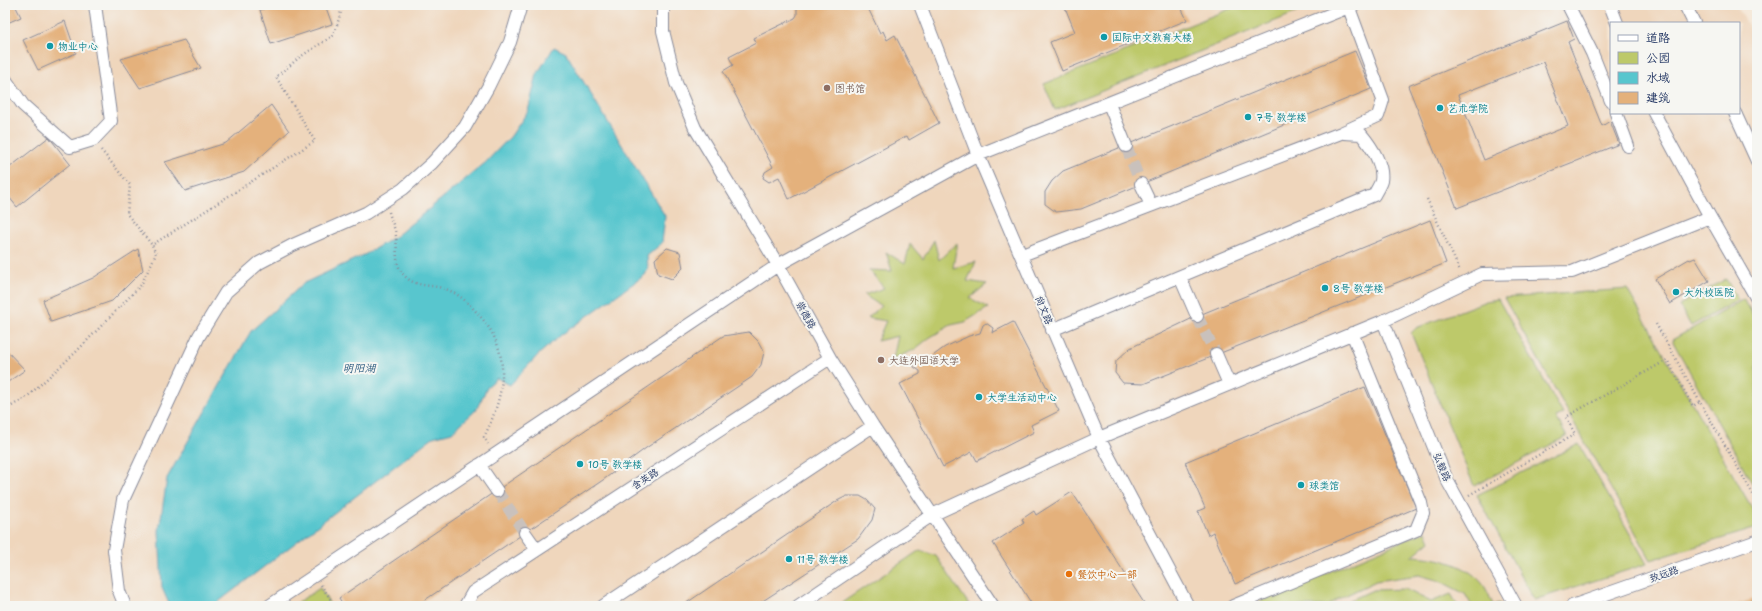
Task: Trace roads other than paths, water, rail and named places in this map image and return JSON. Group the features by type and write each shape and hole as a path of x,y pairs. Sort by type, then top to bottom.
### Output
{"street":[{"path":"5,79 23,105 70,146 93,140 111,121 95,5"},
{"path":"125,606 119,591 114,550 123,500 199,336 226,292 259,263 293,245 366,214 403,189 432,163 465,127 488,87 510,42 521,5"},
{"name":"崇德路","path":"663,5 663,31 676,84 695,128 778,265 830,358 873,426 993,606"},
{"name":"尚文路","path":"920,5 978,155 1099,438 1188,606"},
{"path":"1568,5 1592,53 1610,98"},
{"path":"1610,5 1617,22"},
{"path":"1685,5 1694,22"},
{"path":"270,606 778,265 978,155 1351,7 1383,100 1378,116 1341,133 1022,255"},
{"path":"1109,104 1126,146"},
{"path":"1616,114 1628,146"},
{"path":"1655,114 1710,217 1757,299"},
{"path":"1735,114 1757,161"},
{"path":"1052,330 1374,195 1381,182 1381,170 1375,154 1361,134 1341,133"},
{"path":"1141,184 1151,205"},
{"path":"798,606 932,515 1099,438 1383,321 1482,274 1572,272 1710,217"},
{"path":"1180,277 1197,316"},
{"name":"弘毅路","path":"1383,321 1446,480 1516,606"},
{"path":"1233,606 1416,530 1423,513 1421,502 1352,333"},
{"path":"1216,354 1229,384"},
{"name":"含英路","path":"465,606 473,592 830,358"},
{"path":"603,606 873,426"},
{"path":"479,465 497,491"},
{"path":"525,533 537,550"},
{"name":"致远路","path":"1572,606 1757,541"}],"water":[{"name":"明阳湖","path":"554,47 566,53 665,216 662,243 647,256 648,269 645,275 561,335 539,354 510,385 497,378 488,386 476,410 452,432 433,437 213,606 170,606 162,588 159,531 167,478 251,331 304,283 366,254 396,236 485,163 511,136 528,111 537,74"}],"tunnel":[{"path":"1126,146 1141,184"},
{"path":"1197,316 1216,354"},
{"path":"497,491 525,533"}],"place":[{"name":"国际中文教育大楼","path":"1104,37"},
{"name":"物业中心","path":"50,46"},
{"name":"图书馆","path":"827,88"},
{"name":"艺术学院","path":"1440,108"},
{"name":"7号 教学楼","path":"1248,117"},
{"name":"8号 教学楼","path":"1325,288"},
{"name":"大外校医院","path":"1676,292"},
{"name":"大连外国语大学","path":"881,360"},
{"name":"大学生活动中心","path":"979,397"},
{"name":"10号 教学楼","path":"580,464"},
{"name":"球类馆","path":"1301,485"},
{"name":"11号 教学楼","path":"789,559"},
{"name":"餐饮中心一部","path":"1069,574"}]}
